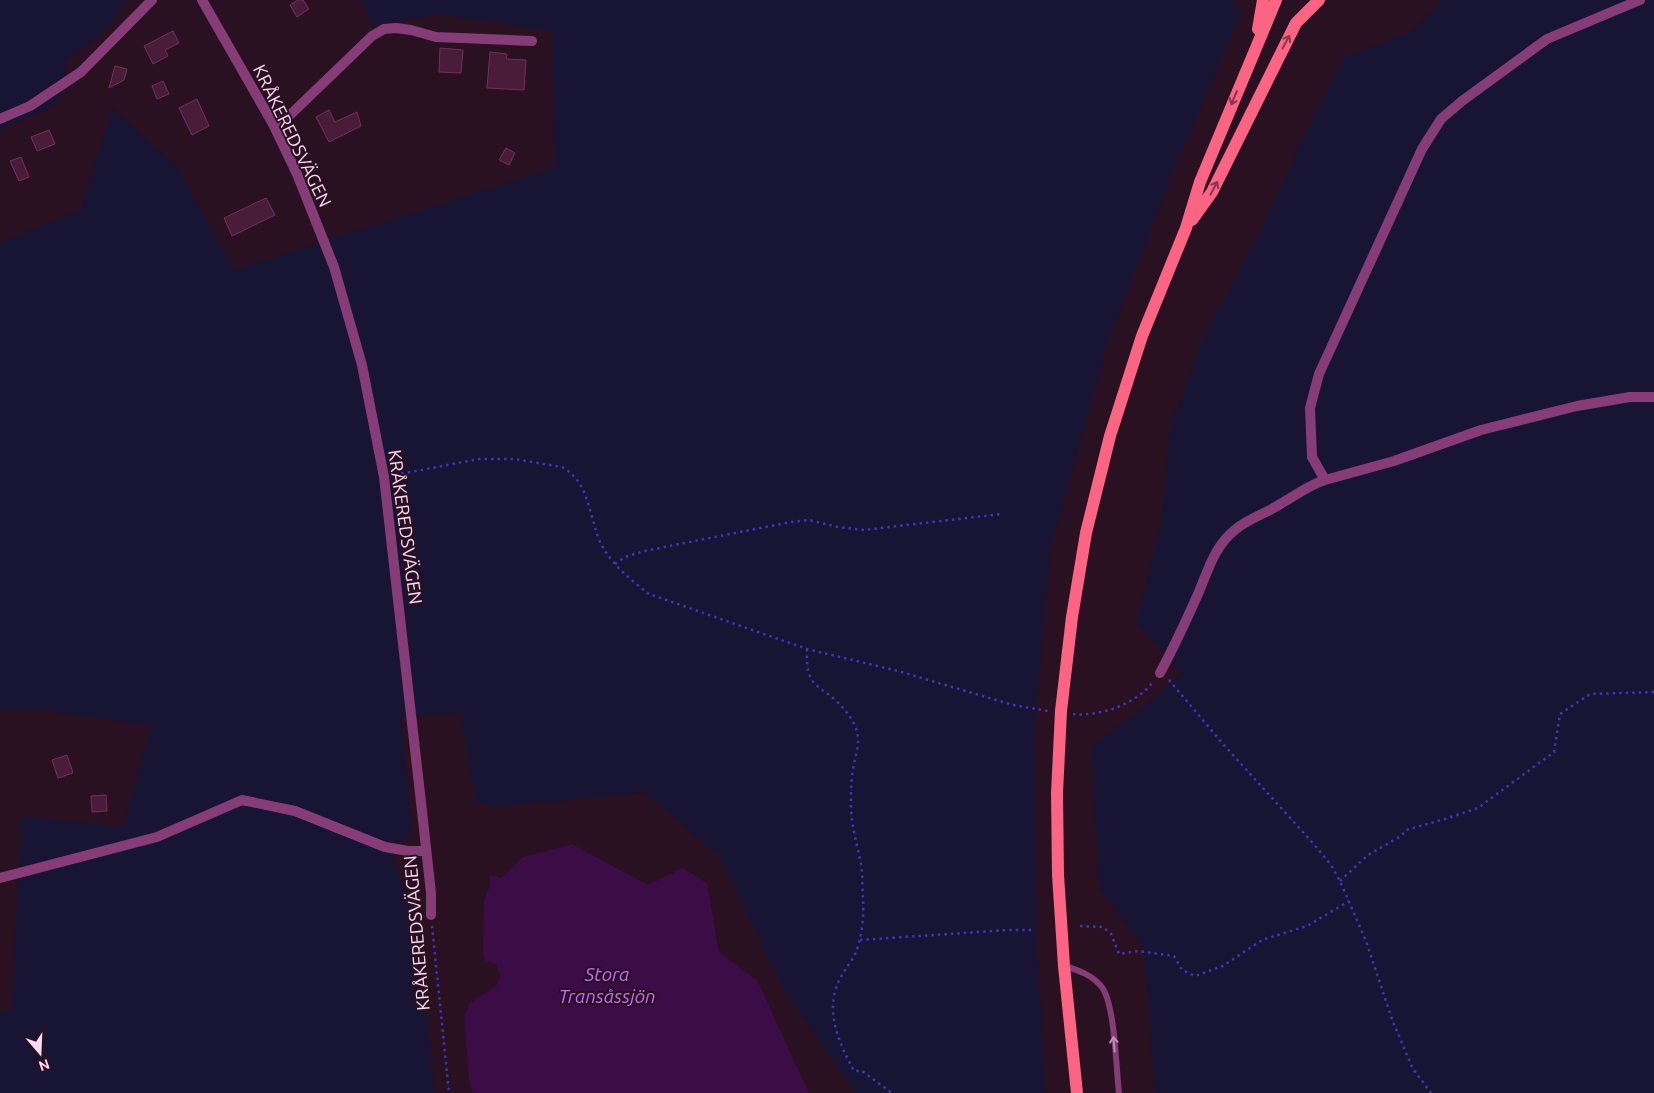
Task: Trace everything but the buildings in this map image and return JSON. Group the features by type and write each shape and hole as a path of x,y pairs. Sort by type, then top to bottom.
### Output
{"main road":[{"path":"1253,53 1263,0"},
{"path":"1077,1093 1064,966 1058,875 1058,793 1060,712 1072,617 1086,533 1110,436 1142,336 1186,228 1200,182 1276,0"},
{"path":"1186,228 1212,192 1296,23 1319,0"}],"street":[{"path":"0,120 30,106 81,72 152,0"},
{"name":"KRÅKEREDSVÄGEN","path":"202,0 273,124 297,174 334,267 362,365 384,477 426,850 431,914"},
{"path":"1325,480 1312,457 1310,408 1319,374 1422,148 1436,126 1441,119 1462,101 1547,39 1640,0"},
{"path":"273,124 289,116 372,36 384,30 396,28 411,30 436,37 532,41"},
{"path":"1160,673 1211,561 1222,543 1235,530 1256,516 1282,504 1310,485 1394,460 1482,430 1576,406 1630,397 1654,397"},
{"path":"0,878 157,837 242,800 295,812 385,847 408,851 426,850"}],"lane":[{"path":"1064,966 1090,976 1101,985 1107,995 1111,1010 1119,1093"}],"path":[{"path":"384,477 479,459 514,459 554,464 568,470 577,480 590,508 601,544 615,564 649,594 807,649 898,671 1013,705 1076,715 1119,707 1149,688"},
{"path":"615,564 625,557 644,551 800,521 809,520 864,530 1001,514"},
{"path":"807,649 807,665 810,678 846,710 856,727 860,742 853,769 850,802 861,866 863,902 860,940 854,957 836,987 833,1001 834,1022 840,1045 854,1071 862,1071 892,1093"},
{"path":"1160,673 1168,678 1223,744 1331,865 1366,941 1393,1022 1413,1069 1431,1093"},
{"path":"1340,881 1368,855 1401,836 1406,830 1478,808 1554,752 1560,714 1590,694 1654,692"},
{"path":"1080,926 1102,926 1110,934 1119,954 1138,951 1174,956 1182,970 1195,976 1223,966 1262,940 1307,926 1349,901"},
{"name":"KRÅKEREDSVÄGEN","path":"431,914 449,1093"},
{"path":"860,940 1034,930"}],"shaded area":[{"path":"0,0 126,0 106,31 67,60 59,103 0,130"},
{"path":"360,0 1232,0 1241,13 1174,170 1108,341 1050,551 1034,740 1036,932 1046,1093 856,1093 784,990 718,855 644,792 495,808 475,800 461,713 401,717 411,823 409,837 398,842 393,860 415,915 435,1093 0,1093 0,1011 11,1013 22,816 123,827 151,726 56,712 0,711 0,243 81,210 112,108 178,168 234,270 555,168 552,31 437,14 374,28"},
{"path":"1441,0 1654,0 1654,1093 1155,1093 1143,946 1099,887 1091,747 1148,703 1182,673 1136,623 1161,522 1171,424 1207,329 1260,232 1310,123 1344,57 1407,34 1438,7"}],"water":[{"name":"Stora Transåssjön","path":"572,844 648,885 683,868 707,883 719,952 757,980 809,1093 473,1093 469,1080 464,1017 470,1003 497,985 500,976 496,964 484,960 483,952 484,901 490,885 490,875 501,878 523,857"}]}
